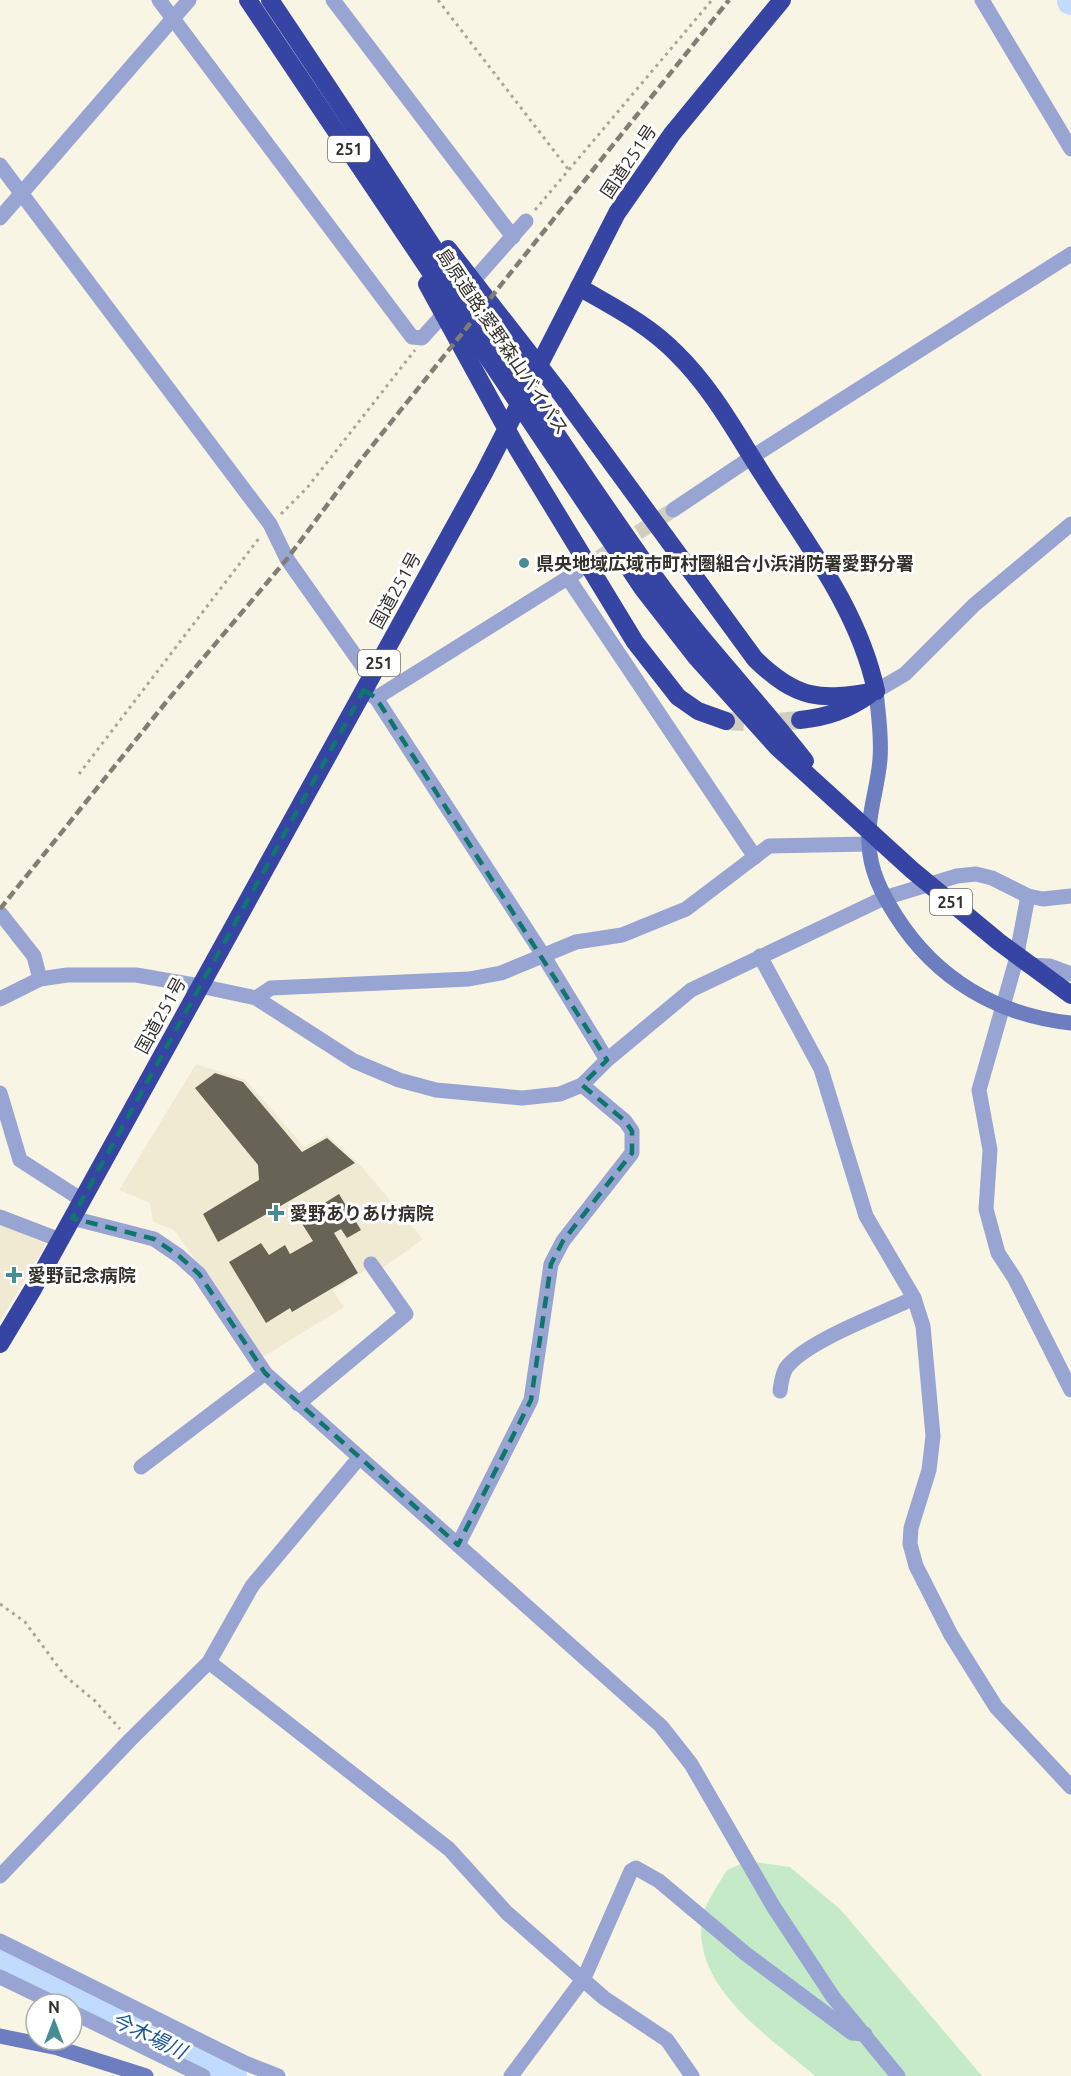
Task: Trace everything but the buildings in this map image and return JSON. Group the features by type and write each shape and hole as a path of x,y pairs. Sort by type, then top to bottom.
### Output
{"highway":[{"name":"251","path":"270,0 363,138 455,293"},
{"name":"国道251号","path":"0,1344 200,986 370,689 617,213 672,134 782,0"},
{"path":"249,1 278,51 455,293 561,394 755,659 775,678 796,692 816,697 836,698 876,691"},
{"path":"579,287 642,323 676,352 705,385 829,577 853,621 869,658 876,691"},
{"path":"455,293 517,448 635,642 678,697 698,711 726,721"},
{"name":"島原道路;愛野森山バイパス","path":"455,293 542,412 738,693"},
{"name":"島原道路;愛野森山バイパス","path":"455,293 537,430 643,589 738,693"},
{"path":"800,720 826,717 850,708 876,691"},
{"name":"251","path":"738,693 777,747 912,870 999,942 1071,995"}],"street":[{"path":"159,0 412,337 418,340 422,338 526,221"},
{"path":"0,218 189,0"},
{"path":"333,0 513,237"},
{"path":"982,0 1071,149"},
{"path":"0,165 270,524 287,559 543,955 607,1060"},
{"path":"673,510 752,457 1071,254"},
{"path":"1071,524 974,605 904,674 876,691 880,758 869,844 874,873 884,898 907,933 933,963 964,988 1002,1008 1051,1021 1071,1023"},
{"path":"370,689 572,575 755,857"},
{"path":"256,998 271,988 470,980 501,973 576,942 622,935 686,909 769,846 869,844"},
{"path":"0,999 40,979 102,974 136,975 200,986 256,998 354,1061 399,1080 436,1090 522,1098 560,1094 582,1085 607,1060 691,990 884,898 957,876 975,874 992,878 1028,896 1043,899 1071,896"},
{"path":"1028,896 1016,964 979,1090 990,1150 986,1209 998,1253 1015,1279 1071,1390"},
{"path":"0,913 34,956 40,979"},
{"path":"760,956 821,1069 866,1216 914,1298 926,1342 933,1436 929,1470 911,1528 910,1544 916,1566 951,1635 996,1707 1071,1787"},
{"path":"1016,964 1050,966 1071,974"},
{"path":"458,1545 531,1400 551,1264 563,1241 632,1153 632,1131 625,1120 582,1085"},
{"path":"0,1093 20,1160 81,1200"},
{"path":"0,1217 60,1240"},
{"path":"72,1218 154,1239 179,1256 199,1274 266,1373 358,1458 661,1726 691,1764 773,1905 833,1997 898,2076"},
{"path":"298,1404 406,1314 371,1264"},
{"path":"780,1391 784,1371 794,1359 815,1345 914,1298"},
{"path":"141,1467 266,1373"},
{"path":"0,1876 130,1740 209,1662 252,1586 358,1458"},
{"path":"209,1662 448,1849 507,1912 584,1977 604,1998 667,2040 692,2076"},
{"path":"511,2076 584,1977 631,1871 642,1869 746,1954 842,2026 852,2033 865,2034"},
{"path":"0,1941 245,2063 278,2076"},
{"path":"0,1977 31,1992"},
{"path":"84,2018 203,2076"},
{"path":"0,2036 58,2048 146,2076"}],"path":[{"path":"438,0 568,169"},
{"path":"526,221 712,0"},
{"path":"79,774 270,524 308,488 413,356 418,340"},
{"path":"0,1604 25,1622 65,1676 95,1701 130,1740"}],"highlighted area":[{"path":"364,690 376,698 607,1060 582,1085 625,1121 632,1131 632,1153 563,1241 551,1264 531,1400 458,1545 265,1373 199,1274 179,1256 154,1239 72,1218"}],"shaded area":[{"name":"愛野ありあけ病院","path":"196,1064 246,1080 304,1147 327,1135 361,1166 423,1239 381,1269 376,1263 333,1291 344,1307 263,1357 174,1230 153,1222 150,1203 119,1190"},
{"name":"愛野記念病院","path":"0,1223 46,1244 0,1321"}],"green space":[{"path":"748,1861 790,1867 841,1910 982,2076 815,2076 756,2027 721,1988 709,1967 702,1944 702,1919 713,1893 727,1870"}],"waterway":[{"name":"今木場川","path":"0,1962 233,2076"}],"tunnel":[{"path":"580,570 673,510"},
{"path":"726,721 763,723 800,720"}],"railway":[{"path":"0,909 167,701 287,559 360,461 729,0"}],"place":[{"name":"県央地域広域市町村圏組合小浜消防署愛野分署","path":"524,563"},
{"name":"愛野ありあけ病院","path":"276,1213"},
{"name":"愛野記念病院","path":"14,1275"}]}
